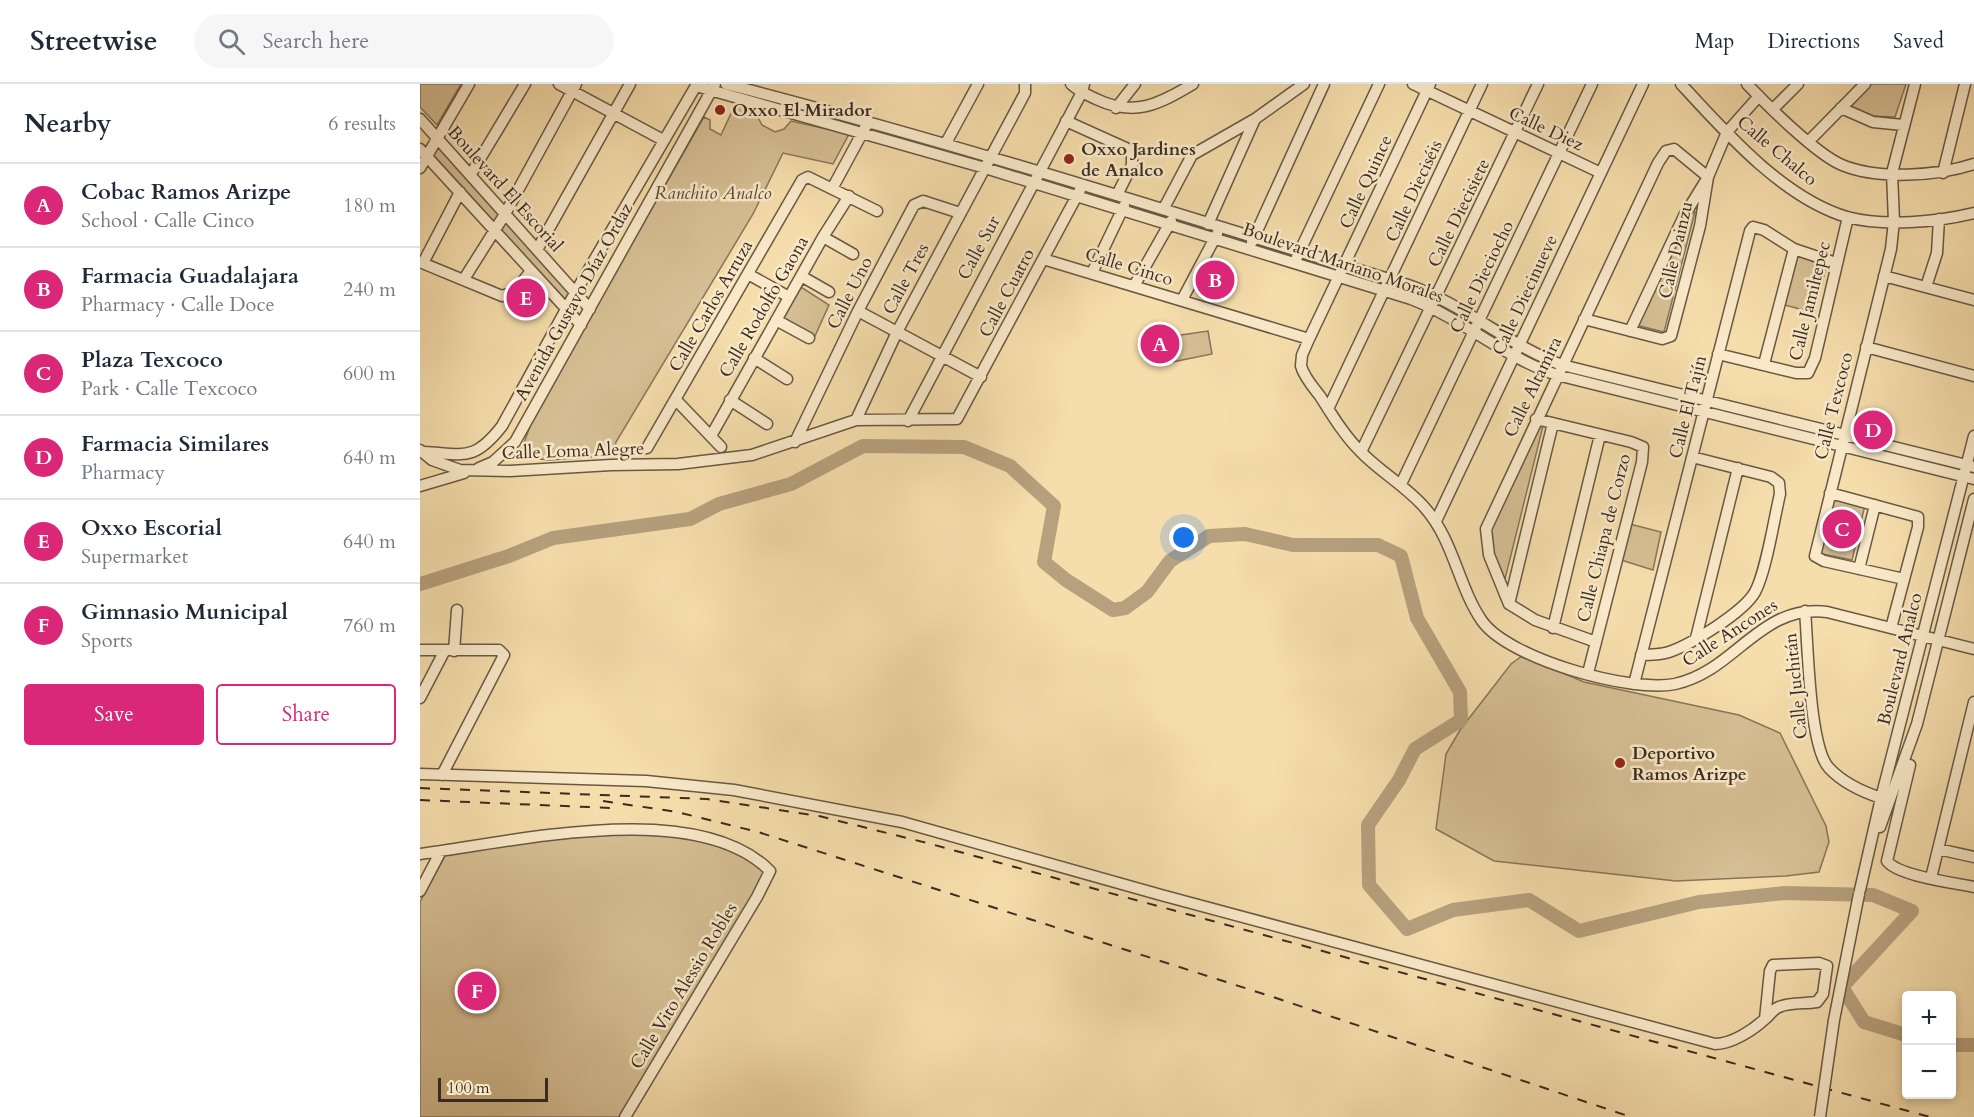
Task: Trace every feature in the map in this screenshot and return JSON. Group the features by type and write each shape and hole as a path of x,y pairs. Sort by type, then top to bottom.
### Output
{"street":[{"path":"420,168 423,153 437,137 469,84"},
{"path":"471,174 525,84"},
{"path":"560,84 574,87 663,140"},
{"path":"537,250 630,84"},
{"name":"Boulevard Mariano Morales","path":"726,84 946,142 1124,195 1254,237 1339,278 1431,307 1514,356 1560,370 1706,405 1844,434 1971,466"},
{"path":"946,142 978,84"},
{"name":"Calle Tres","path":"856,420 897,332 1025,93 1025,84"},
{"path":"1071,84 1083,88 1116,108 1147,106 1168,99 1193,84"},
{"path":"1116,108 1135,84"},
{"path":"1164,208 1192,155 1255,119 1304,84"},
{"path":"1249,248 1324,84"},
{"path":"1297,257 1379,84"},
{"name":"Calle Diez","path":"1413,84 1428,87 1470,111 1601,172"},
{"name":"Calle Dieciséis","path":"1328,409 1482,84"},
{"name":"Calle Diecisiete","path":"1360,452 1538,84"},
{"name":"Calle Dieciocho","path":"1401,484 1592,84"},
{"name":"Calle Diecinueve","path":"1436,521 1643,84"},
{"name":"Calle Chalco","path":"1681,84 1727,132 1798,193 1821,207 1848,217 1894,221 1939,219 1974,213"},
{"path":"1747,84 1809,141 1841,164 1892,173 1943,173 1974,164"},
{"path":"1773,109 1798,84"},
{"path":"1809,141 1865,84"},
{"name":"Calle Texcoco","path":"1904,579 1824,561 1815,556 1884,276 1894,221 1892,173 1915,84"},
{"path":"1943,173 1965,84"},
{"name":"Boulevard Mariano Morales","path":"696,85 863,132 1249,248 1345,266 1390,279 1437,296 1560,370"},
{"name":"Avenida Gustavo Díaz Ordaz","path":"422,451 461,456 480,448 492,439 502,426 575,293 696,85"},
{"path":"464,279 505,214 574,87"},
{"name":"Calle Quince","path":"1428,87 1302,354 1300,366 1360,452 1401,484 1436,521"},
{"name":"Avenida Gustavo Díaz Ordaz","path":"420,486 494,462 515,442 713,88"},
{"name":"Calle Sur","path":"908,421 1083,88"},
{"name":"Calle Dainzu","path":"1584,319 1662,339 1669,338 1673,332 1700,226 1708,177 1727,132 1759,96"},
{"path":"1841,108 1873,122 1903,125"},
{"name":"Boulevard El Escorial","path":"420,119 590,309"},
{"path":"1208,224 1255,119"},
{"path":"869,121 833,188 877,211"},
{"path":"1066,121 1128,149 1132,154 1132,165 1122,210 1092,273"},
{"name":"Calle Altamira","path":"1509,604 1489,555 1486,528 1536,419 1666,151 1670,148 1679,151 1708,177"},
{"name":"Boulevard El Escorial","path":"423,153 581,324"},
{"name":"Calle Carlos Arruza","path":"647,448 802,180 808,177 833,188"},
{"path":"1630,331 1684,216 1708,177"},
{"name":"Calle Cuatro","path":"908,421 954,420 960,417 1084,184"},
{"path":"460,192 421,263 502,296 514,292 531,271"},
{"name":"Calle Rodolfo Gaona","path":"711,436 823,237 849,196"},
{"name":"Calle Uno","path":"795,442 858,311 916,202 923,201 960,213"},
{"path":"1134,286 1176,212"},
{"name":"Calle Jamiltepec","path":"1718,354 1808,373 1815,358 1848,217"},
{"path":"1926,287 1937,253 1939,219"},
{"path":"1182,300 1221,227"},
{"name":"Calle El Tajín","path":"1634,684 1750,231 1753,227 1764,230 1794,249 1836,263"},
{"path":"823,237 853,254"},
{"path":"1764,364 1794,249"},
{"name":"Calle Cinco","path":"1043,259 1309,339"},
{"path":"748,274 789,297"},
{"path":"801,276 829,292"},
{"path":"1884,276 1974,300"},
{"path":"858,311 981,377"},
{"path":"776,320 809,338"},
{"path":"1866,347 1974,376"},
{"path":"754,358 787,379"},
{"path":"676,400 721,447"},
{"path":"730,400 767,424"},
{"name":"Boulevard Mariano Morales","path":"1706,405 1841,447 1969,478"},
{"name":"Calle Chiapa de Corzo","path":"1536,419 1643,447 1588,673"},
{"path":"856,420 908,421"},
{"name":"Calle Loma Alegre","path":"422,451 432,460 451,469 471,471 678,464 733,459 795,442 856,420"},
{"path":"1553,423 1509,604 1520,614 1596,642"},
{"path":"1553,628 1600,435"},
{"name":"Boulevard Analco","path":"1820,1117 1833,1020 1859,892 1923,636 1969,478 1974,436"},
{"path":"1641,655 1666,653 1696,639 1739,609 1753,596 1776,513 1781,487 1777,479 1692,457"},
{"path":"1696,639 1738,468"},
{"path":"1830,493 1918,517 1891,628"},
{"name":"Boulevard Analco","path":"1930,878 1897,868 1887,861 1917,724 1974,499"},
{"path":"1859,569 1875,505"},
{"name":"Calle Ancones","path":"1436,521 1475,609 1495,635 1531,656 1634,684 1655,686 1690,680 1716,665 1783,616 1805,610 1827,612 1974,648"},
{"path":"420,698 449,650 457,610"},
{"name":"Calle Juchitán","path":"1805,610 1815,729 1822,758 1834,773 1881,798"},
{"path":"420,650 499,650 504,655 442,775"},
{"path":"1974,702 1930,878 1974,886"},
{"name":"Boulevard Analco","path":"1859,892 1917,724"},
{"path":"420,774 646,781 734,790 819,804 913,825 1161,895 1706,1042 1722,1044 1746,1033 1766,1019 1782,1005 1820,1000 1827,975 1827,966 1819,963 1773,965 1770,971 1766,1019"},
{"name":"Calle Vito Alessio Robles","path":"441,851 607,829 655,828 697,835 749,853 770,871 757,897 625,1117"},
{"path":"1938,849 1974,857"},
{"path":"420,854 441,851"},
{"path":"420,891 441,851"}],"green space":[{"path":"420,84 461,84 437,125 420,107"},
{"path":"1870,84 1906,84 1895,117 1870,116 1850,107"},
{"name":"Ranchito Analco","path":"740,106 755,112 762,125 775,132 784,129 791,121 849,134 833,164 783,153 753,214 616,442 614,455 550,460 519,457 534,415 704,117 710,120 710,129 721,135 734,107"},
{"path":"437,138 504,214 494,230 427,156"},
{"path":"1692,208 1695,212 1664,332 1636,325"},
{"path":"505,215 574,293 566,308 496,229"},
{"path":"1797,254 1826,268 1814,313 1785,305"},
{"path":"801,287 829,305 815,336 783,318"},
{"path":"1208,331 1212,354 1172,362 1167,337"},
{"path":"1537,422 1543,426 1505,579 1500,581 1487,533"},
{"path":"1831,495 1865,505 1852,560 1818,553"},
{"path":"1630,524 1661,532 1653,570 1621,560"},
{"name":"Deportivo Ramos Arizpe","path":"1522,656 1584,682 1739,715 1780,733 1826,826 1829,842 1819,872 1786,876 1676,881 1494,861 1436,829 1446,754 1460,730 1511,664"},
{"path":"596,833 664,834 708,841 729,847 767,871 622,1117 420,1117 420,902 447,852"}],"waterway":[{"path":"420,584 509,556 553,538 690,519 719,504 791,484 863,446 964,447 1010,466 1054,506 1044,562 1066,580 1113,610 1125,608 1147,592 1170,561 1209,536 1245,534 1293,545 1378,545 1401,556 1417,618 1460,692 1461,720 1415,749 1399,780 1368,825 1369,885 1407,929 1453,910 1529,900 1579,931 1699,902 1785,893 1873,895 1912,911 1842,987 1864,1022 1902,1034"},
{"path":"1956,1045 1974,1045"}],"railway":[{"path":"420,788 707,799 819,816 927,843 1930,1117"},
{"path":"420,800 612,808"},
{"path":"603,801 677,812 758,832 1273,997 1631,1117"}],"place":[{"name":"Oxxo El Mirador","path":"720,110"},
{"name":"Oxxo Jardines de Analco","path":"1069,159"},
{"name":"Farmacia Guadalajara","path":"1215,280"},
{"name":"Oxxo Escorial","path":"526,298"},
{"name":"Cobac Ramos Arizpe","path":"1160,344"},
{"name":"Farmacia Similares","path":"1873,430"},
{"name":"Plaza Texcoco","path":"1842,529"},
{"name":"Deportivo Ramos Arizpe","path":"1620,763"},
{"name":"Gimnasio Municipal","path":"477,991"}]}
